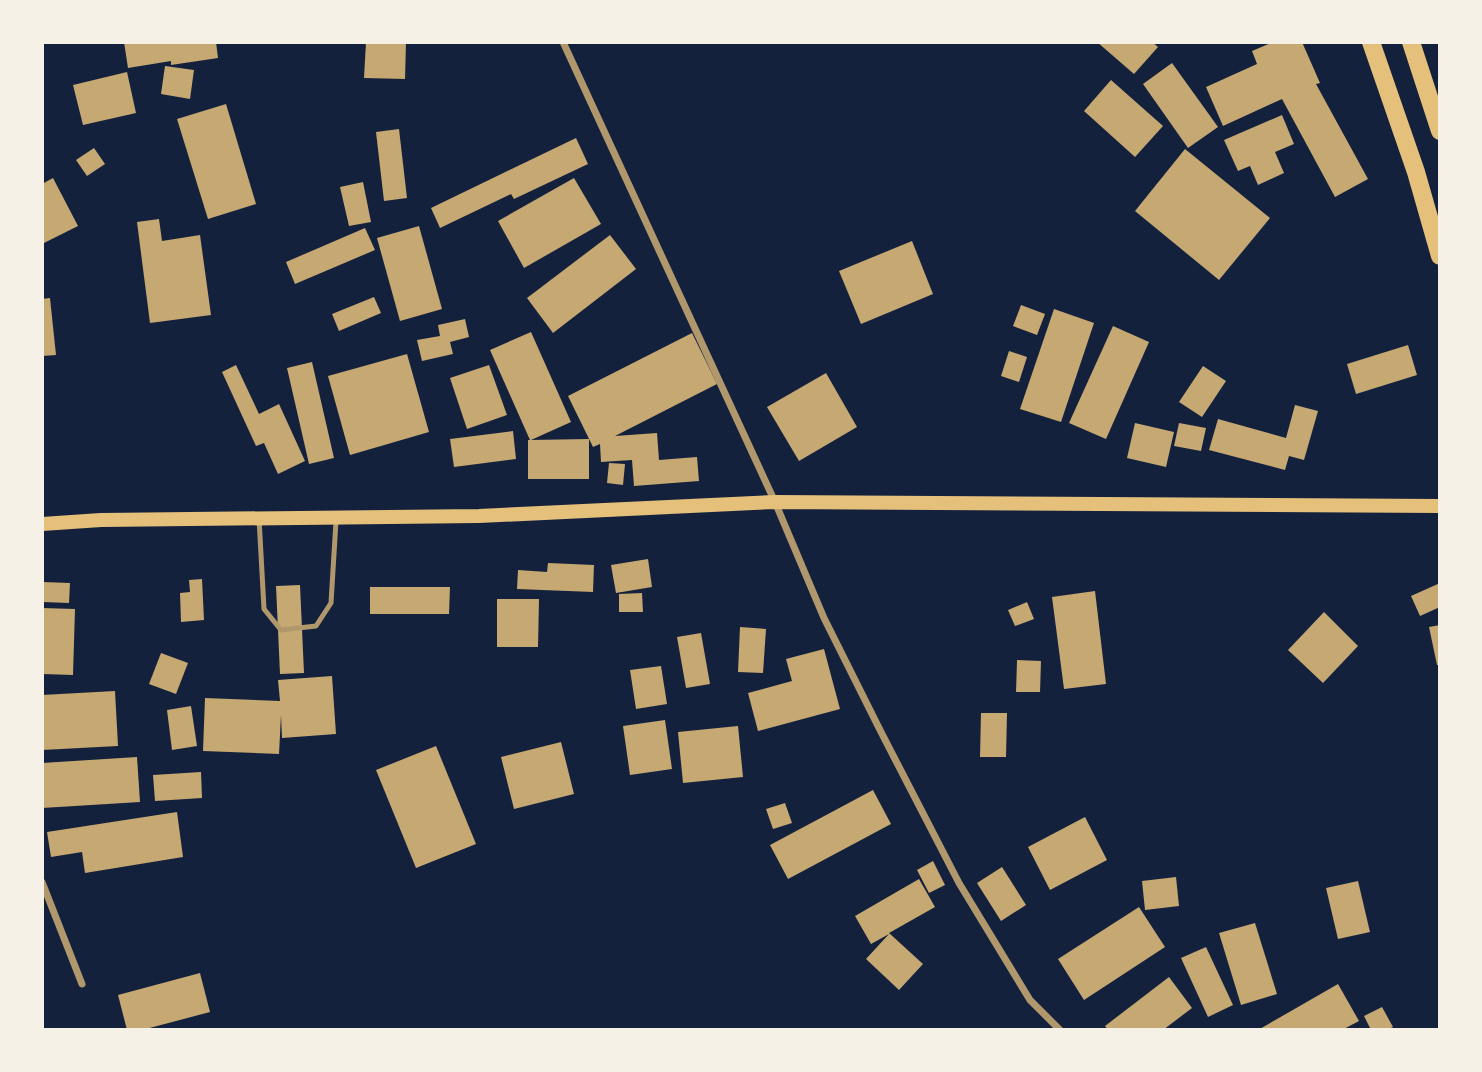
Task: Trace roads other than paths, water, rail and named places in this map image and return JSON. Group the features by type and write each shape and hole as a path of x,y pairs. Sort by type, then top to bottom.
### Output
{"main road":[{"path":"1371,42 1416,172 1440,256"},
{"path":"1411,42 1440,131"},
{"path":"42,524 101,520 479,516 775,502 1440,506"}],"street":[{"path":"563,42 775,502 824,618 959,883 1030,1000 1060,1030"},
{"path":"42,882 82,984"}],"lane":[{"path":"258,518 264,609 281,630 316,626 331,603 336,517"}]}
